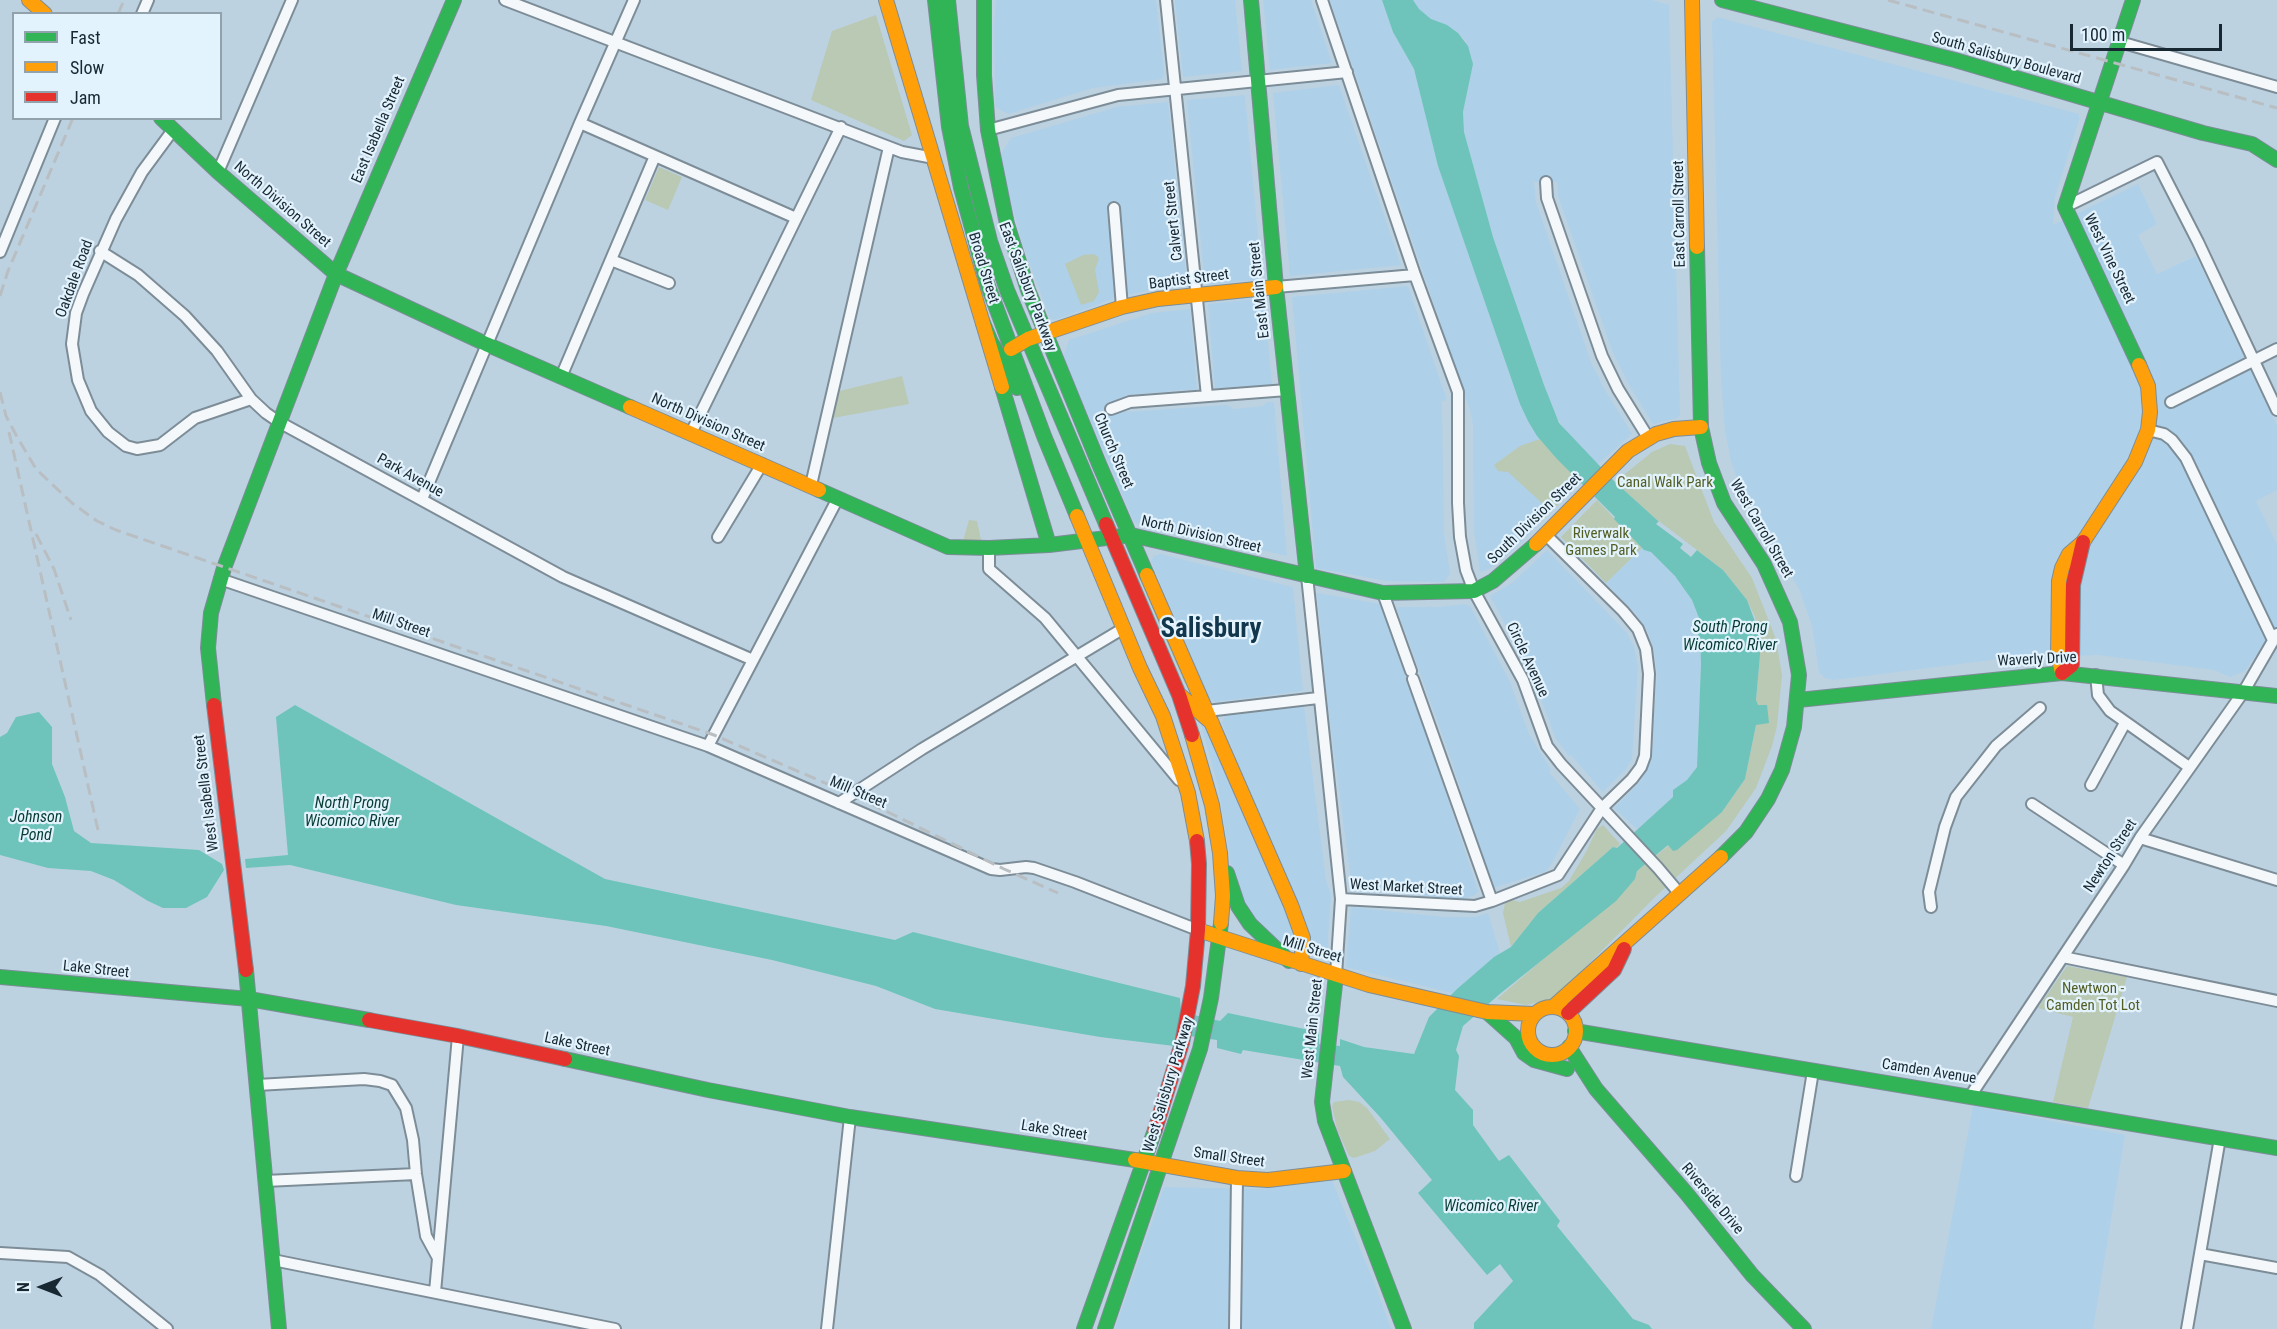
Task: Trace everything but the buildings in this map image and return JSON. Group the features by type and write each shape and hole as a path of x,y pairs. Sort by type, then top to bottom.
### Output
{"street":[{"path":"29,0 46,9"},
{"path":"218,172 292,0"},
{"name":"East Isabella Street","path":"336,274 454,0"},
{"path":"505,0 889,147 916,156 934,158"},
{"path":"422,499 634,0"},
{"name":"Broad Street","path":"886,0 1049,545"},
{"name":"East Salisbury Parkway","path":"935,0 942,78 961,188 987,283 1044,436 1089,541"},
{"name":"East Salisbury Parkway","path":"948,0 961,126 990,241 1007,290 1112,538"},
{"name":"Church Street","path":"984,0 984,75 988,130 1006,224 1028,290 1046,334 1303,934 1295,963"},
{"name":"Calvert Street","path":"1166,0 1208,396"},
{"name":"East Main Street","path":"1251,0 1276,287 1307,576"},
{"path":"1322,0 1415,275"},
{"name":"East Carroll Street","path":"1692,0 1701,427"},
{"name":"South Salisbury Boulevard","path":"1722,0 1955,60 2203,133 2252,144 2262,148 2277,160"},
{"name":"West Vine Street","path":"2062,673 2072,665 2073,585 2083,542 2135,462 2148,430 2150,412 2148,386 2129,339 2065,207 2133,0"},
{"path":"2120,42 2277,86"},
{"path":"988,130 1103,98 1347,72"},
{"path":"0,252 54,120"},
{"name":"North Division Street","path":"163,120 218,172 336,274 486,344 948,547 989,548 1049,545 1131,535 1307,576"},
{"path":"580,123 796,219"},
{"path":"691,433 841,127"},
{"name":"Oakdale Road","path":"173,130 141,172 100,251 76,313 72,344 74,363 81,388 92,411 117,440 137,449 160,445 195,418 251,399"},
{"path":"811,485 889,147"},
{"path":"561,376 655,156"},
{"path":"2065,207 2157,162 2277,410"},
{"path":"1546,182 1547,198 1602,356 1618,388 1649,439"},
{"path":"1114,208 1122,307"},
{"name":"Park Avenue","path":"100,251 138,275 185,316 217,351 251,399 279,422 563,577 753,660"},
{"path":"611,260 669,283"},
{"name":"West Isabella Street","path":"279,1329 249,999 208,648 210,613 220,579 336,274"},
{"name":"Baptist Street","path":"1011,349 1028,339 1122,307 1158,299 1415,275"},
{"name":"Circle Avenue","path":"1415,275 1458,392 1460,537 1466,570 1474,591 1523,680 1547,746 1680,894"},
{"path":"982,323 1044,436"},
{"path":"2172,402 2277,349"},
{"path":"1111,410 1130,402 1287,390"},
{"name":"South Division Street","path":"1307,576 1383,593 1474,591 1493,581 1510,568 1628,452 1649,439 1674,429 1701,427"},
{"name":"West Carroll Street","path":"1553,1007 1724,857 1758,816 1782,770 1794,727 1799,675 1790,622 1764,564 1724,503 1709,463 1701,427"},
{"path":"2148,430 2164,434 2172,440 2186,458 2275,637"},
{"path":"718,537 762,464"},
{"path":"708,746 838,498"},
{"name":"West Market Street","path":"1341,899 1475,906 1558,875 1602,807 1632,779 1641,767 1645,756 1649,674 1646,649 1638,629 1623,611 1546,535"},
{"name":"West Salisbury Parkway","path":"1106,1329 1200,1049 1212,998 1220,938 1222,896 1220,853 1212,805 1198,752 1179,694 1112,538"},
{"name":"West Salisbury Parkway","path":"1084,1329 1145,1162 1182,1043 1193,986 1198,930 1199,864 1188,793 1163,716 1089,541"},
{"path":"989,548 988,569 1045,618 1168,765 1188,793"},
{"name":"West Main Street","path":"1307,576 1318,698 1341,899 1336,975 1322,1102 1325,1121 1404,1329"},
{"name":"Mill Street","path":"220,579 708,746 991,869 1034,868 1220,938 1369,985 1485,1011 1534,1014"},
{"path":"1383,593 1492,901"},
{"path":"839,803 922,749 1124,628"},
{"name":"Newton Street","path":"1971,1095 2124,865 2140,837 2244,691 2275,637"},
{"name":"Waverly Drive","path":"1798,700 2062,673 2277,696"},
{"path":"2096,675 2101,702 2125,723 2189,767"},
{"path":"1179,694 1210,717 1318,698"},
{"path":"1931,907 1929,892 1945,827 1956,797 1996,746 2040,708"},
{"path":"2091,785 2125,723"},
{"path":"2032,804 2124,865"},
{"path":"2140,837 2277,880"},
{"path":"1220,853 1238,906 1250,924 1295,963"},
{"name":"West Carroll Street","path":"1568,1013 1614,970 1628,942"},
{"path":"2063,957 2277,1001"},
{"name":"Lake Street","path":"0,977 249,999 458,1036 708,1090 850,1117 1145,1162"},
{"path":"1553,1007 1568,1013 1572,1018 1575,1031 1569,1047 1557,1054 1550,1054 1537,1049 1532,1044 1528,1029 1534,1014 1553,1007"},
{"path":"1485,1011 1516,1038 1524,1053 1534,1060 1566,1069"},
{"name":"Mill Street","path":"1485,1011 1513,1024 1532,1044"},
{"name":"Camden Avenue","path":"1575,1031 1971,1095 2277,1148"},
{"path":"435,1292 458,1036"},
{"name":"Riverside Drive","path":"1569,1047 1596,1089 1687,1194 1752,1275 1804,1329"},
{"name":"Riverside Drive","path":"1550,1054 1566,1069 1596,1089"},
{"path":"1796,1176 1814,1071"},
{"path":"257,1085 364,1079 392,1085 399,1093 406,1108 426,1236 438,1258"},
{"path":"826,1329 850,1117"},
{"path":"2187,1329 2220,1138"},
{"name":"Small Street","path":"1145,1162 1237,1178 1268,1180 1344,1171"},
{"path":"265,1181 416,1174"},
{"path":"1235,1329 1237,1178"},
{"path":"0,1253 68,1257 100,1275 167,1329"},
{"path":"2200,1254 2277,1268"},
{"path":"273,1260 615,1329"}],"shaded area":[{"path":"996,0 1156,0 1164,73 1162,79 1093,88 1008,114 995,107"},
{"path":"1175,0 1235,0 1242,71 1183,77"},
{"path":"1263,0 1311,0 1332,63 1270,70"},
{"path":"1330,0 1382,0 1393,32 1414,69 1438,166 1520,404 1540,439 1509,453 1508,471 1545,505 1537,521 1539,524 1508,554 1489,569 1480,572 1474,532 1473,425 1470,410"},
{"path":"1413,0 1652,0 1669,5 1680,415 1677,418 1653,424 1629,385 1613,353 1558,196 1557,182 1534,182 1536,202 1591,362 1632,434 1598,464 1566,432 1554,413 1493,237 1464,132 1463,112 1473,64 1465,40 1453,29 1431,19 1419,9"},
{"path":"1717,17 2079,114 2055,197 2053,225 2138,184 2157,224 2138,235 2157,274 2196,256 2277,426 2277,490 2256,501 2277,544 2277,626 2245,671 2230,677 2214,670 2098,655 1999,659 1834,680 1825,678 1819,672 1812,626 1800,591 1740,488 1731,461 1725,431 1721,380 1712,22"},
{"path":"1339,85 1401,265 1290,276 1273,93"},
{"path":"1245,95 1262,279 1205,285 1187,100"},
{"path":"1168,102 1187,284 1113,297 1113,299 1054,320 1050,318 1022,243 1001,154 1011,138 1117,107"},
{"path":"1408,286 1447,400 1442,401 1444,533 1450,574 1444,582 1387,581 1316,568 1292,297"},
{"path":"1264,298 1272,385 1215,388 1208,304"},
{"path":"1190,309 1197,389 1125,395 1127,412 1227,405 1234,409 1263,406 1267,402 1274,402 1287,556 1219,540 1217,545 1142,527 1134,522 1067,366 1064,355 1069,340 1152,313"},
{"path":"1642,548 1651,552 1675,576 1692,600 1700,620 1695,631 1700,637 1701,665 1697,766 1687,780 1674,790 1673,797 1637,829 1614,808 1641,781 1652,758 1657,673 1654,650 1647,630 1636,614 1606,583"},
{"path":"1547,550 1627,633 1634,647 1638,667 1632,759 1626,769 1603,792 1556,739 1531,673 1490,596 1512,583"},
{"path":"1160,554 1293,587 1303,691 1215,702 1209,698 1151,561 1154,556"},
{"path":"1317,593 1380,604 1478,891 1475,895 1463,899 1352,889 1328,705"},
{"path":"1466,604 1470,606 1510,682 1529,734 1551,770 1549,772 1580,809 1545,872 1492,888 1451,759 1397,609 1399,607"},
{"path":"1304,707 1326,880 1331,895 1327,951 1321,952 1314,947 1222,723 1225,716"},
{"path":"1200,721 1209,729 1295,933 1293,941 1286,946 1268,940 1252,924 1233,878 1218,786"},
{"path":"1351,907 1444,917 1475,917 1488,913 1500,953 1452,993 1346,967"},
{"path":"1973,1106 2125,1135 2093,1329 1931,1329"},
{"path":"1332,1181 1391,1329 1115,1329 1164,1187 1257,1189"}],"green space":[{"path":"876,15 912,135 904,141 811,100 832,31"},
{"path":"659,167 682,177 668,210 645,200"},
{"path":"1094,254 1099,258 1095,270 1099,292 1094,301 1081,305 1065,264 1083,255"},
{"path":"902,376 909,404 833,418 839,391"},
{"path":"1540,439 1580,482 1539,524 1537,522 1544,505 1508,472 1498,471 1494,465 1520,446"},
{"name":"Canal Walk Park","path":"1670,444 1685,446 1714,522 1752,578 1776,639 1782,675 1777,726 1772,746 1756,788 1726,831 1653,899 1565,988 1550,1000 1526,1005 1497,999 1629,885 1635,879 1637,871 1669,845 1673,850 1722,812 1745,779 1756,725 1763,723 1756,700 1760,655 1755,617 1747,600 1723,570 1657,520 1615,482 1652,452"},
{"name":"Riverwalk Games Park","path":"1597,500 1642,548 1606,583 1561,537"},
{"path":"969,520 977,521 981,540 963,541"},
{"path":"1142,571 1197,700 1184,682 1137,573"},
{"path":"1603,825 1620,844 1616,848 1613,847 1538,913 1511,947 1503,913 1505,903 1512,900 1520,902 1561,888 1569,881 1597,829"},
{"name":"Newtwon - Camden Tot Lot","path":"2067,966 2127,977 2088,1108 2053,1102 2073,1017 2038,1008"},
{"path":"1349,1100 1359,1102 1367,1108 1390,1139 1375,1151 1354,1158 1349,1156 1337,1129 1332,1106 1334,1102"}],"water":[{"path":"1382,0 1413,0 1419,9 1431,19 1447,25 1458,33 1468,46 1473,64 1463,112 1464,132 1493,237 1559,423 1615,482 1657,520 1723,570 1747,600 1759,632 1760,655 1756,700 1758,705 1767,705 1769,723 1756,725 1745,779 1722,812 1677,850 1673,851 1668,845 1637,871 1635,879 1616,901 1463,1026 1456,1050 1459,1056 1455,1090 1473,1110 1473,1125 1499,1161 1509,1155 1560,1221 1557,1226 1633,1319 1649,1325 1652,1329 1474,1329 1474,1323 1513,1281 1500,1264 1487,1275 1418,1193 1432,1180 1380,1117 1343,1077 1340,1066 1243,1050 1241,1054 1217,1048 1217,1040 1176,1034 1174,1046 1100,1037 935,1009 876,986 772,960 606,926 456,905 290,865 246,868 245,859 288,855 276,717 295,705 605,879 895,940 913,932 1180,998 1181,1012 1220,1021 1228,1013 1319,1032 1319,1044 1340,1046 1340,1039 1364,1047 1414,1054 1429,1017 1494,957 1511,947 1538,913 1613,847 1617,848 1673,797 1673,790 1687,780 1697,767 1701,664 1700,637 1695,631 1701,623 1692,600 1675,576 1651,552 1644,550 1614,519 1615,517 1557,459 1537,436 1528,421 1520,404 1438,166 1414,69 1393,32"},
{"name":"Johnson Pond","path":"39,712 52,727 52,764 65,797 74,831 91,843 199,850 222,864 224,870 207,897 186,908 163,908 114,880 91,871 48,868 0,855 0,737 7,733 16,717"}],"pier":[{"path":"1659,521 1697,550 1691,557 1680,548 1683,544 1656,524"}],"railway":[{"path":"119,12 124,0"},
{"path":"1888,0 2277,108"},
{"path":"0,296 8,271 72,120"},
{"path":"0,392 6,416 36,469 72,503 97,521 116,530 714,735 853,795 1058,893"},
{"path":"9,432 98,830"},
{"path":"36,534 54,569 71,620"}],"traffic: fast":[{"path":"214,705 208,648 211,613 224,568 336,274 454,0"},
{"path":"935,0 949,127 961,188 987,283 1044,436 1077,516"},
{"path":"948,0 961,126 990,241 1007,290 1106,524"},
{"path":"984,0 984,75 988,130 1007,224 1028,290 1147,575"},
{"path":"1251,0 1276,287 1307,576"},
{"path":"1722,0 1955,60 2203,133 2252,144 2277,160"},
{"path":"2133,0 2065,207 2139,365"},
{"path":"163,120 218,172 336,274 486,344 630,407"},
{"path":"1697,247 1701,427 1709,463 1724,503 1764,564 1790,622 1799,675 1794,727 1782,770 1768,799 1746,832 1721,857"},
{"path":"983,323 1017,388"},
{"path":"1002,387 1049,545"},
{"path":"819,490 948,547 989,548 1049,545 1131,535 1383,593 1474,591 1493,581 1536,544"},
{"path":"1798,700 2062,673 2277,696"},
{"path":"1227,873 1238,906 1250,924 1289,961"},
{"path":"1105,1329 1200,1049 1211,998 1221,923"},
{"path":"246,970 279,1329"},
{"path":"1336,975 1322,1102 1325,1121 1404,1329"},
{"path":"0,977 249,999 369,1020"},
{"path":"1487,1012 1516,1038 1524,1053 1534,1060 1567,1069"},
{"path":"1575,1031 2277,1148"},
{"path":"1569,1047 1596,1089 1687,1194 1752,1275 1804,1329"},
{"path":"565,1059 708,1090 850,1117 1135,1160"},
{"path":"1084,1329 1155,1130"}],"traffic: slow":[{"path":"29,0 43,12"},
{"path":"886,0 1002,387"},
{"path":"1692,0 1697,247"},
{"path":"1011,349 1028,339 1122,307 1158,299 1276,287"},
{"path":"2062,673 2058,654 2059,581 2062,568 2069,554 2083,542 2135,462 2148,430 2150,412 2148,386 2139,365"},
{"path":"630,407 819,490"},
{"path":"1536,544 1628,451 1656,434 1674,429 1701,427"},
{"path":"1077,516 1140,668 1163,716 1188,793 1197,841"},
{"path":"1147,575 1291,905 1303,938 1301,964"},
{"path":"1181,696 1212,723"},
{"path":"1192,735 1212,805 1220,853 1223,896 1221,923"},
{"path":"1553,1007 1721,857"},
{"path":"1198,930 1369,985 1487,1012 1534,1014"},
{"path":"1552,1007 1569,1014 1576,1031 1569,1048 1552,1055 1535,1048 1528,1031 1535,1014 1552,1007"},
{"path":"1135,1160 1237,1178 1268,1180 1344,1171"}],"traffic: jam":[{"path":"1106,524 1179,695 1192,735"},
{"path":"2062,673 2072,665 2073,585 2083,542"},
{"path":"214,705 246,970"},
{"path":"1155,1130 1182,1043 1193,986 1198,930 1197,841"},
{"path":"1568,1013 1614,970 1624,949"},
{"path":"369,1020 565,1059"}],"district":[{"name":"Salisbury","path":"1211,630"}],"water label":[{"name":"South Prong Wicomico River","path":"1730,637"},
{"name":"North Prong Wicomico River","path":"352,813"},
{"name":"Wicomico River","path":"1491,1207"}]}
